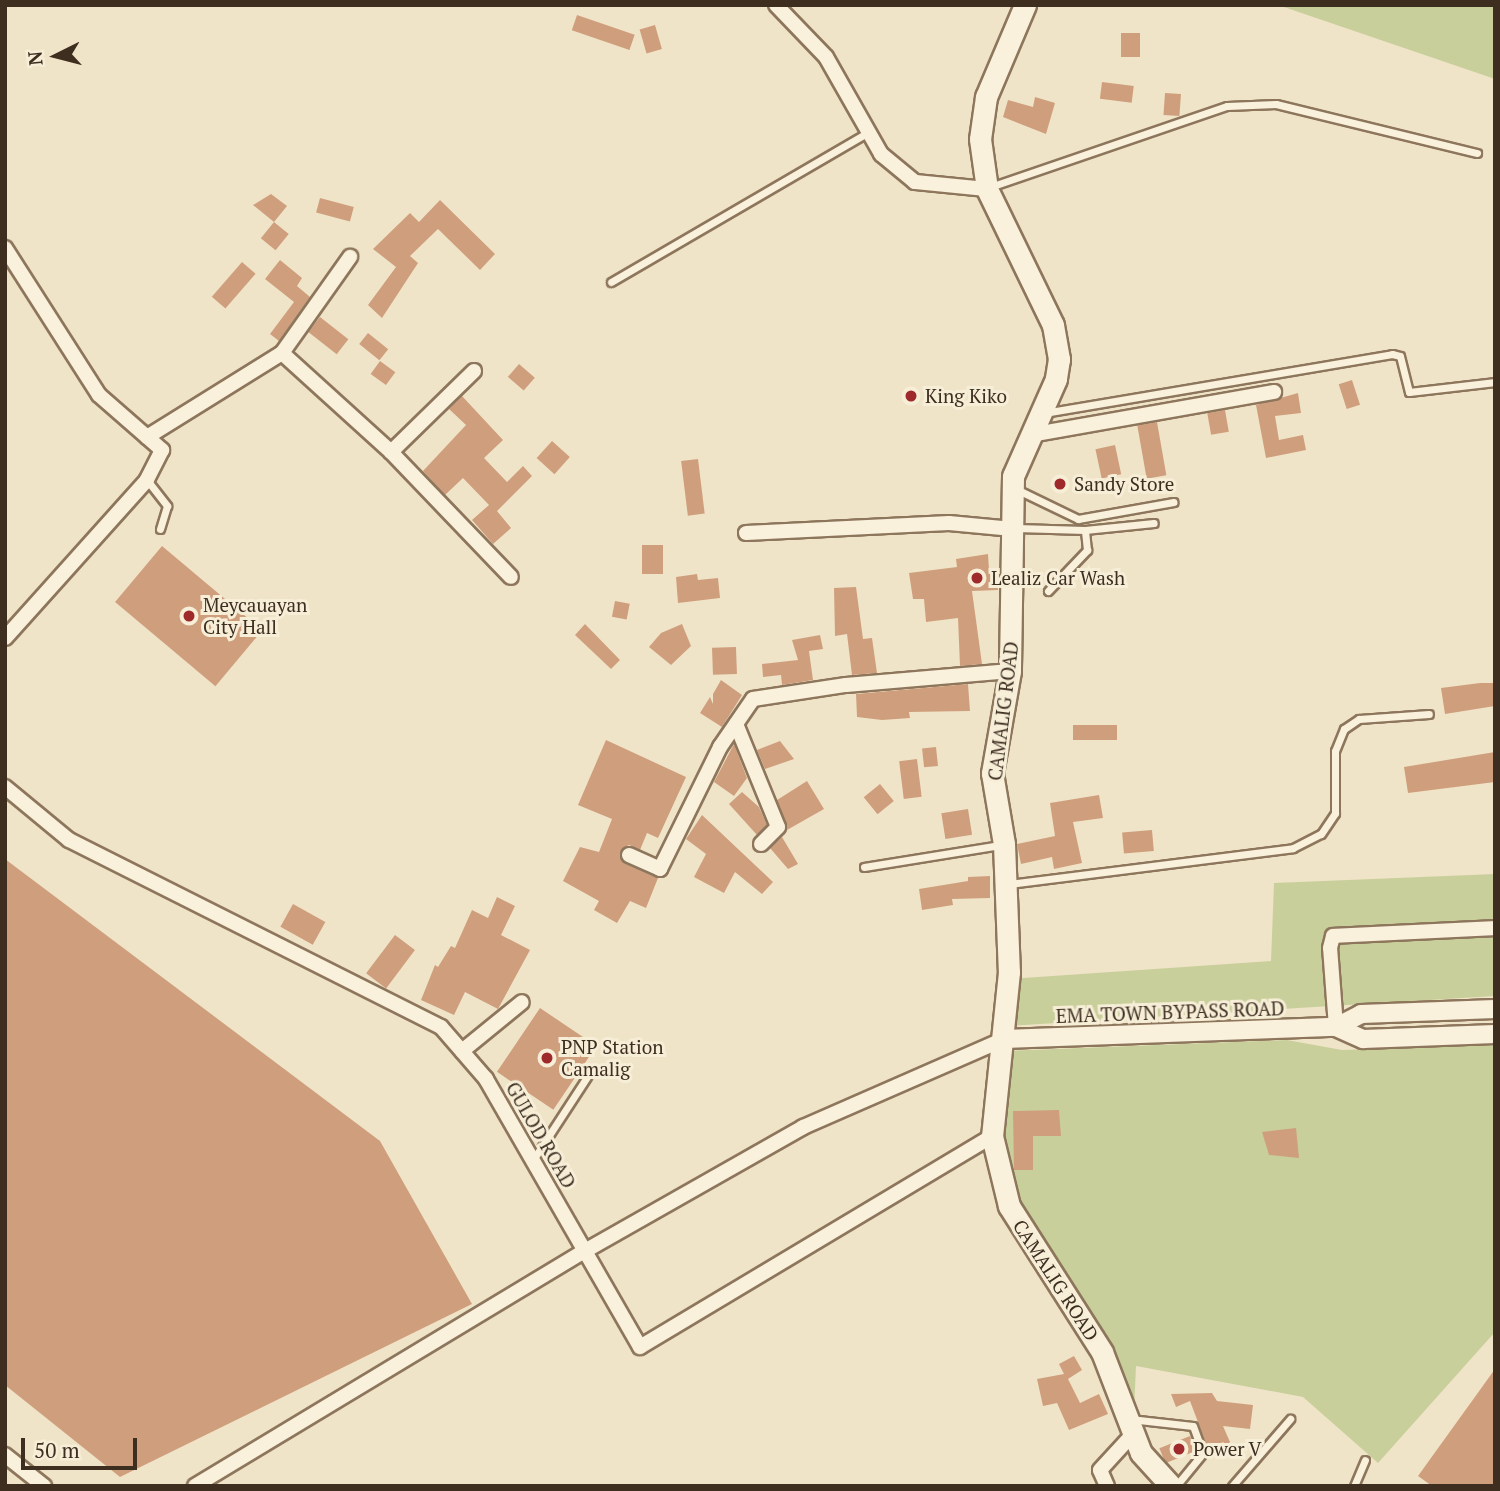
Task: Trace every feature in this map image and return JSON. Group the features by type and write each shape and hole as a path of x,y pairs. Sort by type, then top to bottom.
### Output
{"main road":[{"name":"CAMALIG ROAD","path":"1025,5 986,97 979,139 986,189 1058,342 1056,379 1015,465 1013,485 1010,671 992,773 1004,844 1009,972 992,1136 1009,1206 1102,1352 1130,1427 1149,1464 1173,1486"}],"street":[{"path":"776,5 826,57 881,154 915,182 986,189"},
{"path":"5,248 92,386 162,450 147,480 5,638"},
{"path":"147,437 282,354 350,257"},
{"path":"282,354 391,452 511,577"},
{"path":"391,452 474,371"},
{"path":"1030,435 1274,392"},
{"path":"746,533 950,523 1013,529"},
{"path":"629,855 660,869 736,724 753,699 768,694 1010,671"},
{"path":"736,724 778,827 761,844"},
{"name":"GULOD ROAD","path":"5,787 69,840 441,1027 486,1079 640,1347 992,1136"},
{"path":"1336,1027 1333,936 1495,928"},
{"path":"462,1051 523,1002"},
{"name":"EMA TOWN BYPASS ROAD","path":"1004,1039 1336,1027 1361,1014 1495,1009"},
{"name":"EMA TOWN BYPASS ROAD","path":"1336,1027 1363,1039 1495,1034"},
{"path":"195,1486 585,1251 803,1127 1004,1039"},
{"path":"1107,1486 1100,1471 1130,1427"},
{"path":"5,1455 44,1486"}],"lane":[{"path":"986,189 1227,106 1276,104 1477,153"},
{"path":"611,282 867,133"},
{"path":"1040,414 1392,354 1399,356 1409,392 1495,382"},
{"path":"147,480 167,506 160,529"},
{"path":"1013,485 1024,495 1078,519 1173,502"},
{"path":"1013,529 1085,530 1154,523"},
{"path":"1048,591 1087,550 1085,530"},
{"path":"1007,885 1293,848 1321,834 1335,813 1335,751 1344,729 1359,719 1429,714"},
{"path":"864,867 1004,844"},
{"path":"533,1160 587,1077"},
{"path":"1232,1486 1290,1419"},
{"path":"1130,1427 1193,1426 1203,1453 1173,1486"},
{"path":"1354,1486 1365,1460"}],"green space":[{"path":"1278,5 1495,5 1495,79"},
{"path":"1495,874 1495,996 1006,1026 1009,979 1271,961 1274,883"},
{"path":"1287,1040 1342,1050 1495,1045 1495,1332 1378,1463 1303,1397 1136,1366 1133,1434 996,1158 1003,1051"}],"building":[{"path":"577,15 635,35 629,50 572,30"},
{"path":"655,25 662,49 647,53 640,29"},
{"path":"1121,33 1140,33 1140,57 1121,57"},
{"path":"1102,82 1134,86 1132,103 1100,99"},
{"path":"1165,93 1181,94 1179,116 1163,115"},
{"path":"1035,97 1055,103 1046,134 1003,117 1008,100 1033,107"},
{"path":"271,194 287,206 274,222 253,205"},
{"path":"320,198 354,207 350,222 316,212"},
{"path":"440,200 495,254 480,270 438,229 410,256 418,263 382,318 368,305 396,267 373,249 410,213 419,222"},
{"path":"274,222 289,234 276,250 261,238"},
{"path":"280,260 302,278 297,286 310,297 279,341 270,334 294,302 265,279"},
{"path":"242,262 256,274 225,309 212,297"},
{"path":"320,317 348,339 337,354 308,332"},
{"path":"368,333 388,349 379,360 359,344"},
{"path":"380,361 395,372 386,385 371,374"},
{"path":"519,364 535,378 524,391 508,377"},
{"path":"1352,380 1360,405 1347,409 1339,384"},
{"path":"1298,393 1301,413 1275,416 1279,440 1303,435 1306,450 1266,458 1256,405"},
{"path":"462,396 503,440 484,458 507,482 523,466 532,476 497,511 511,528 493,544 472,520 489,505 463,478 445,495 423,471 466,425 449,409"},
{"path":"1225,410 1229,432 1211,435 1207,413"},
{"path":"1157,422 1166,475 1147,479 1137,425"},
{"path":"552,441 570,457 554,474 537,458"},
{"path":"1115,445 1121,474 1102,479 1095,449"},
{"path":"698,459 705,514 688,516 681,461"},
{"path":"642,545 663,545 663,574 642,574"},
{"name":"Meycauayan City Hall","path":"162,546 262,630 215,686 115,602"},
{"path":"988,554 989,570 997,570 998,590 972,591 982,664 960,666 958,618 926,622 924,599 913,599 909,573 957,567 956,559"},
{"path":"697,574 698,580 718,578 720,598 678,603 676,577"},
{"path":"856,587 863,639 872,638 877,673 852,675 847,634 835,636 834,588"},
{"path":"615,601 630,604 627,620 612,617"},
{"path":"585,624 620,660 611,669 575,635"},
{"path":"682,624 691,646 671,665 649,647 661,633"},
{"path":"820,635 823,649 809,651 813,680 782,685 781,675 763,677 762,664 798,660 792,640"},
{"path":"736,647 737,674 713,675 712,648"},
{"path":"721,680 742,695 722,727 700,713 710,697 713,704 713,694"},
{"path":"1495,683 1495,706 1445,714 1441,688"},
{"path":"968,684 970,711 909,712 910,718 882,720 857,717 856,694"},
{"path":"1073,725 1117,725 1117,740 1073,740"},
{"path":"606,740 686,777 658,838 647,833 640,850 629,845 621,850 624,863 658,878 646,908 630,901 617,923 594,910 599,901 563,881 580,847 599,852 612,819 578,805"},
{"path":"780,741 794,759 765,769 757,750"},
{"path":"734,744 747,778 734,796 714,782"},
{"path":"936,747 938,766 924,767 922,748"},
{"path":"1495,752 1495,782 1408,793 1404,767"},
{"path":"917,759 922,797 904,799 899,761"},
{"path":"807,781 824,809 787,830 777,800"},
{"path":"880,784 894,801 878,814 864,797"},
{"path":"742,792 759,807 767,825 757,835 729,804"},
{"path":"1099,795 1103,818 1073,822 1082,863 1054,869 1052,857 1021,864 1017,844 1055,836 1050,803"},
{"path":"968,809 972,835 945,839 941,813"},
{"path":"702,815 773,882 762,894 735,872 724,893 694,877 706,854 686,839"},
{"path":"1152,830 1154,851 1124,854 1122,833"},
{"path":"782,837 798,864 788,869 770,848"},
{"path":"5,859 380,1141 472,1304 120,1477 5,1385"},
{"path":"990,876 990,898 952,899 953,905 922,910 919,889 968,881 968,877"},
{"path":"497,897 515,906 501,935 530,950 498,1009 465,992 454,1015 421,1000 435,965 438,967 451,946 455,948 472,910 488,918"},
{"path":"293,904 325,922 313,945 280,927"},
{"path":"395,935 415,950 386,988 366,973"},
{"path":"540,1008 596,1046 553,1110 497,1072"},
{"path":"1059,1110 1061,1136 1033,1136 1033,1170 1014,1170 1013,1111"},
{"path":"1296,1128 1299,1158 1269,1155 1262,1132"},
{"path":"1074,1356 1082,1370 1068,1379 1080,1403 1099,1394 1108,1414 1069,1430 1057,1403 1043,1406 1037,1379 1064,1374 1059,1364"},
{"path":"1495,1369 1495,1486 1432,1486 1418,1476"},
{"path":"1212,1393 1217,1401 1253,1405 1250,1429 1223,1426 1230,1442 1218,1456 1212,1443 1207,1446 1190,1401 1176,1407 1171,1394"},
{"name":"Power V","path":"1190,1436 1196,1451 1165,1463 1159,1448"}],"place":[{"name":"King Kiko","path":"911,396"},
{"name":"Sandy Store","path":"1060,484"},
{"name":"Lealiz Car Wash","path":"977,578"},
{"name":"Meycauayan City Hall","path":"189,616"},
{"name":"PNP Station Camalig","path":"547,1058"},
{"name":"Power V","path":"1179,1449"}]}
